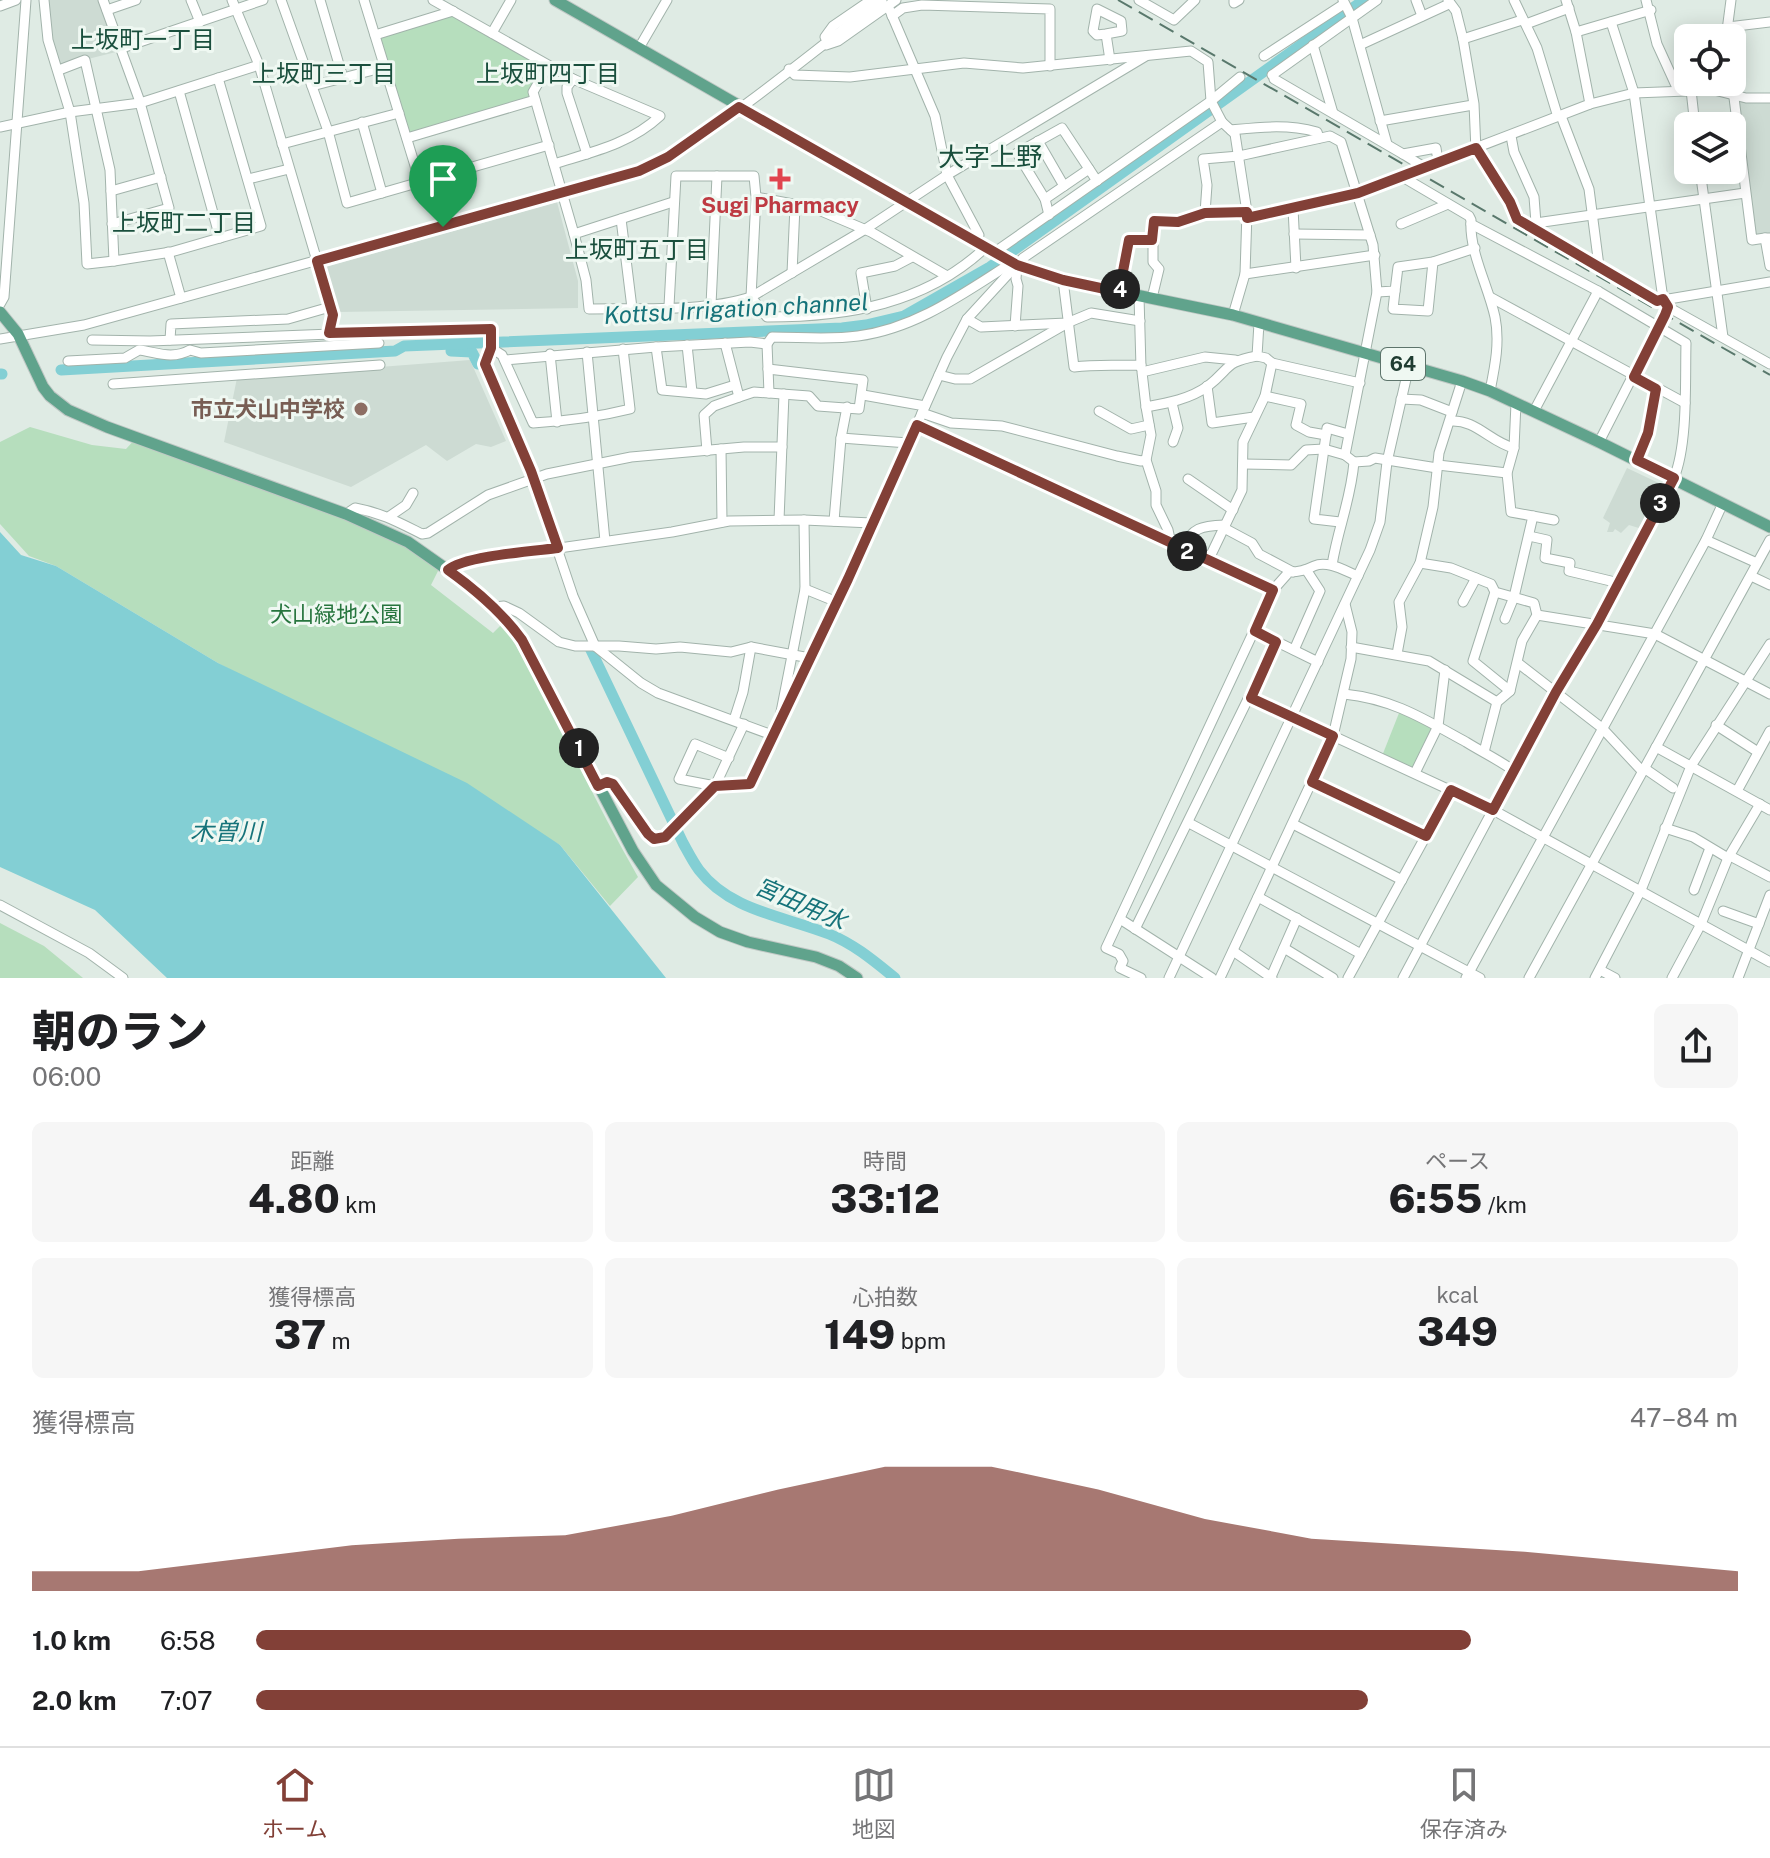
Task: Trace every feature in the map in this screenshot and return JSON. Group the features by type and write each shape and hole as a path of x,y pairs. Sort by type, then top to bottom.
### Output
{"main road":[{"name":"64","path":"555,0 1017,265 1063,280 1233,315 1462,381 1534,411 1770,527"},
{"path":"0,312 18,334 43,387 68,410 346,514 408,542 448,570 495,607 522,640 598,786 656,885 684,909 720,932 748,942 816,957 839,966 857,978"}],"street":[{"path":"0,6 16,0"},
{"path":"0,304 4,297 26,0"},
{"path":"44,0 48,40 70,112 84,203 87,264 168,252 261,226 218,78"},
{"path":"112,224 169,208 140,103 105,5 136,0"},
{"path":"191,0 200,22"},
{"path":"122,48 200,22 234,5 263,0"},
{"path":"281,0 328,131 347,203 549,145"},
{"path":"320,0 343,78"},
{"path":"364,0 420,182"},
{"path":"433,0 573,79 660,116 643,132 554,164"},
{"path":"492,33 511,0"},
{"path":"639,48 667,0"},
{"path":"818,46 833,26 871,0"},
{"path":"1139,0 1174,20 1182,4 1195,0"},
{"path":"1377,0 1273,77 1424,167"},
{"path":"1416,0 1422,16"},
{"path":"1514,0 1537,48 1557,114 1561,116 1589,189 1599,266"},
{"path":"1728,24 1731,0"},
{"path":"0,339 84,325 639,171 668,157 818,46 889,2 892,16 917,68 935,116 947,175 986,247"},
{"path":"1360,45 1449,2 1456,11 1463,39 1476,148 1510,202 1517,219"},
{"path":"892,16 903,8 922,3 1050,5 1050,66"},
{"path":"1264,56 1344,3 1352,17 1387,144"},
{"path":"1463,39 1524,22 1568,4 1590,104"},
{"path":"234,5 259,65 317,261 333,322 329,333"},
{"path":"1576,32 1611,22 1649,5 1657,44 1674,78"},
{"path":"375,35 453,11"},
{"path":"1599,442 1634,377 1666,303 1634,93 1611,22"},
{"path":"1746,25 1770,22"},
{"path":"1106,34 1110,60"},
{"path":"1313,45 1333,113"},
{"path":"789,69 795,75 850,77 964,63 1023,68 1191,51 1206,59 1211,101 1235,134 1247,215 1245,274 1233,315"},
{"path":"548,66 533,92 586,280 589,309 711,305 751,297 1146,56"},
{"path":"59,70 85,60 110,170 114,261"},
{"path":"0,127 70,112 140,103 259,65"},
{"path":"312,86 385,67"},
{"path":"669,306 676,176 754,176 756,197 751,297 767,317 867,309 899,300 947,276 986,247 1049,215 1211,101 1240,77"},
{"path":"573,79 567,93 587,154"},
{"path":"1152,298 1159,267 1153,262 1153,222 1178,222 1205,213 1247,215 1358,193 1590,104 1634,93 1674,90"},
{"path":"179,91 220,238"},
{"path":"1732,96 1752,240 1768,238 1770,266"},
{"path":"1745,96 1770,98"},
{"path":"407,138 535,100"},
{"path":"1380,121 1473,105"},
{"path":"282,144 399,113"},
{"path":"729,758 695,744 679,779 715,786 750,784 967,319 1030,253 1192,142 1221,118"},
{"path":"362,122 382,193"},
{"path":"1231,130 1296,127 1317,132 1319,138"},
{"path":"1049,215 1045,199 1017,153 1062,128 1097,181"},
{"path":"1203,159 1239,156 1330,136 1341,142 1375,255 1377,292 1345,455"},
{"path":"1511,136 1514,152 1534,197 1533,225"},
{"path":"1038,141 1064,186"},
{"path":"1192,142 1203,159 1207,185 1205,213"},
{"path":"1403,154 1436,148 1438,161"},
{"path":"248,179 289,169"},
{"path":"1045,199 1089,169"},
{"path":"711,305 717,176"},
{"path":"1401,176 1469,216 1495,319 1498,350 1490,391"},
{"path":"111,191 161,177"},
{"path":"1702,184 1723,337"},
{"path":"1533,225 1745,193"},
{"path":"756,197 814,208 864,230 947,276"},
{"path":"574,234 673,202"},
{"path":"1401,224 1448,204"},
{"path":"792,273 795,206"},
{"path":"1293,208 1296,268"},
{"path":"1506,213 1533,225 1657,301 1666,303 1770,364"},
{"path":"621,219 632,308"},
{"path":"1403,978 1674,478 1685,403 1686,343 1598,291 1471,224"},
{"path":"1294,234 1370,235"},
{"path":"1119,292 1129,240 1152,240"},
{"path":"1433,262 1428,311 1393,309 1398,267 1433,262 1475,248"},
{"path":"168,252 181,298"},
{"path":"1245,274 1375,255"},
{"path":"867,309 861,273 895,266 912,257"},
{"path":"1015,326 1017,265"},
{"path":"769,393 767,344 772,337 857,336 892,328 931,314 1002,269 1017,265"},
{"path":"1063,280 1074,367 1102,363 1142,368 1205,357 1235,360 1257,356 1272,363 1360,383"},
{"path":"1666,303 1718,289 1770,282"},
{"path":"1377,292 1395,291"},
{"path":"1534,411 1598,291"},
{"path":"1139,296 1142,368 1151,435 1146,460 1156,491 1156,505 1171,544"},
{"path":"1490,297 1685,403"},
{"path":"170,340 171,324 288,319 330,307"},
{"path":"939,375 970,379 1067,323 1091,313 1140,321"},
{"path":"967,319 981,327 1067,323"},
{"path":"1257,356 1259,323"},
{"path":"92,340 491,329 491,348 485,364 534,478 589,646 658,693 772,735"},
{"path":"68,361 125,358 139,350 160,356 185,354 190,350 201,353 379,343"},
{"path":"491,348 504,356 725,343 767,344"},
{"path":"725,343 739,397"},
{"path":"687,345 692,392"},
{"path":"656,347 662,390 706,394 735,385"},
{"path":"504,356 533,423 557,422 595,418 630,409 623,349"},
{"path":"587,352 605,541"},
{"path":"550,354 557,422"},
{"path":"1146,407 1172,403 1207,386 1235,360"},
{"path":"1208,561 1242,490 1243,442 1265,396 1272,363"},
{"path":"113,384 380,365"},
{"path":"1169,978 1358,576 1380,522 1387,462 1409,366"},
{"path":"707,451 704,415 714,406 754,392 809,396 818,406 859,409 863,380 768,369"},
{"path":"1397,654 1402,627 1399,602 1420,563 1433,507 1437,466 1462,381"},
{"path":"1207,386 1212,423 1254,417"},
{"path":"1637,460 1648,433 1656,389"},
{"path":"779,520 784,394"},
{"path":"863,395 923,410 951,423 1002,426 1117,456 1146,460"},
{"path":"1265,396 1301,404 1296,425 1309,432 1326,435"},
{"path":"1401,399 1421,400 1476,426 1502,445 1514,448"},
{"path":"1172,403 1178,428 1173,442"},
{"path":"1516,403 1514,448 1507,473 1511,512 1554,520"},
{"path":"834,521 841,438 847,407"},
{"path":"1099,411 1131,429 1149,425"},
{"path":"917,425 1273,590"},
{"path":"1340,522 1314,519 1327,428 1348,434"},
{"path":"841,438 908,443"},
{"path":"346,514 355,508 390,516 422,534 488,495 534,478 599,462 645,455 782,447"},
{"path":"721,449 722,522"},
{"path":"1243,464 1291,465 1306,450 1324,449 1345,455 1354,462 1375,458 1387,462 1507,473"},
{"path":"1332,565 1340,522 1350,497 1354,462"},
{"path":"1188,479 1233,510"},
{"path":"390,516 406,505 413,493"},
{"path":"1467,975 1706,540 1723,503"},
{"path":"1505,619 1514,597 1533,516"},
{"path":"448,570 451,566 481,559 722,522 804,520 872,523"},
{"path":"781,721 779,712 794,654 805,589 804,520"},
{"path":"1181,549 1192,532 1211,525 1224,527 1252,543 1259,554 1293,572"},
{"path":"1529,536 1547,540 1545,558 1570,563 1569,571 1619,583"},
{"path":"1706,540 1757,563"},
{"path":"1529,978 1770,540"},
{"path":"1420,563 1451,568 1491,584 1495,592 1473,661 1510,691"},
{"path":"1141,978 1120,968 1123,961 1119,954 1106,948 1273,590 1289,572 1307,571 1316,564 1332,565 1358,576"},
{"path":"1294,650 1320,591 1307,571"},
{"path":"1751,576 1770,585"},
{"path":"1463,602 1476,578"},
{"path":"805,589 837,602"},
{"path":"1484,752 1497,702 1510,691 1522,641 1537,615 1534,603 1495,592"},
{"path":"1220,978 1333,736 1344,694 1351,647 1352,632 1345,604"},
{"path":"495,607 504,606 519,613 564,644 656,649 680,647 731,652 751,647 810,658"},
{"path":"1537,615 1655,634 1770,694"},
{"path":"1255,631 1318,662"},
{"path":"1135,929 1276,642"},
{"path":"1615,978 1597,974 1641,890 1691,766 1770,644"},
{"path":"598,786 607,782 613,784 654,839 670,832 715,786 729,758 739,722 751,647"},
{"path":"1351,647 1429,661 1497,702"},
{"path":"1518,663 1602,728 1643,770 1673,788"},
{"path":"1415,773 1438,726 1445,670"},
{"path":"1344,694 1398,705 1514,771"},
{"path":"1251,698 1493,810 1770,962"},
{"path":"1716,725 1758,752"},
{"path":"1737,791 1770,731"},
{"path":"1656,747 1767,808 1728,858 1701,924 1672,978"},
{"path":"1312,782 1426,836"},
{"path":"1348,978 1451,790"},
{"path":"1189,823 1420,945 1467,975 1480,978"},
{"path":"1293,824 1402,880"},
{"path":"1665,828 1693,837 1728,858 1732,857 1770,877"},
{"path":"1694,890 1710,848"},
{"path":"1738,978 1770,895"},
{"path":"1258,897 1361,954"},
{"path":"0,905 89,953 123,978"},
{"path":"1723,911 1759,924"},
{"path":"1233,951 1272,978 1297,918"},
{"path":"1120,919 1212,978"},
{"path":"1284,948 1333,978"}],"shaded area":[{"path":"47,0 99,0 120,51 60,66 48,36"},
{"path":"1770,101 1770,233 1756,235 1746,165 1746,112 1738,112 1737,102"},
{"path":"557,202 578,281 578,308 338,312 325,267"},
{"name":"市立犬山中学校","path":"470,360 506,441 491,447 476,444 447,461 426,445 351,487 224,442 237,378"},
{"path":"1627,468 1663,485 1642,529 1629,525 1621,533 1615,529 1607,532 1610,523 1603,518"}],"green space":[{"path":"453,11 548,66 533,92 535,100 407,138 375,35"},
{"name":"犬山緑地公園","path":"30,427 92,445 126,449 138,436 346,514 441,565 431,585 493,633 503,623 638,877 610,906 560,845 218,663 56,566 29,556 0,524 0,442"},
{"path":"1401,708 1433,728 1413,769 1382,756"},
{"path":"0,923 44,946 83,978 0,978"}],"water":[{"name":"木曽川","path":"0,532 21,555 56,566 218,663 467,783 560,845 666,978 167,978 95,910 0,867"}],"waterway":[{"name":"Kottsu Irrigation channel","path":"61,370 395,351 404,346 842,328 904,316 990,267 1364,0"},
{"name":"宮田用水","path":"451,351 472,352 478,364"},
{"name":"宮田用水","path":"590,648 683,843 697,867 712,884 742,904 838,938 864,953 895,978"}],"railway":[{"path":"1118,0 1770,375"}],"place":[{"name":"Sugi Pharmacy","path":"780,179"},
{"name":"市立犬山中学校","path":"361,409"}],"district":[{"name":"上坂町一丁目","path":"143,39"},
{"name":"上坂町三丁目","path":"324,73"},
{"name":"上坂町四丁目","path":"548,73"},
{"name":"大字上野","path":"990,156"},
{"name":"上坂町二丁目","path":"184,222"},
{"name":"上坂町五丁目","path":"637,249"}],"route":[{"path":"739,107 1017,265 1063,280 1119,292 1129,240 1152,240 1154,221 1178,222 1205,213 1247,212 1247,218 1358,193 1476,148 1510,202 1517,219 1657,301 1663,299 1668,307 1634,377 1656,389 1648,433 1637,460 1674,478 1493,810 1451,790 1426,836 1312,782 1333,736 1251,698 1276,642 1255,631 1273,590 917,425 750,784 715,786 665,837 654,839 613,784 607,782 598,786 511,624 495,607 448,570 451,566 481,559 558,548 531,471 485,364 491,348 491,329 329,333 333,315 317,261 443,227 639,171 668,157 739,107"}]}
